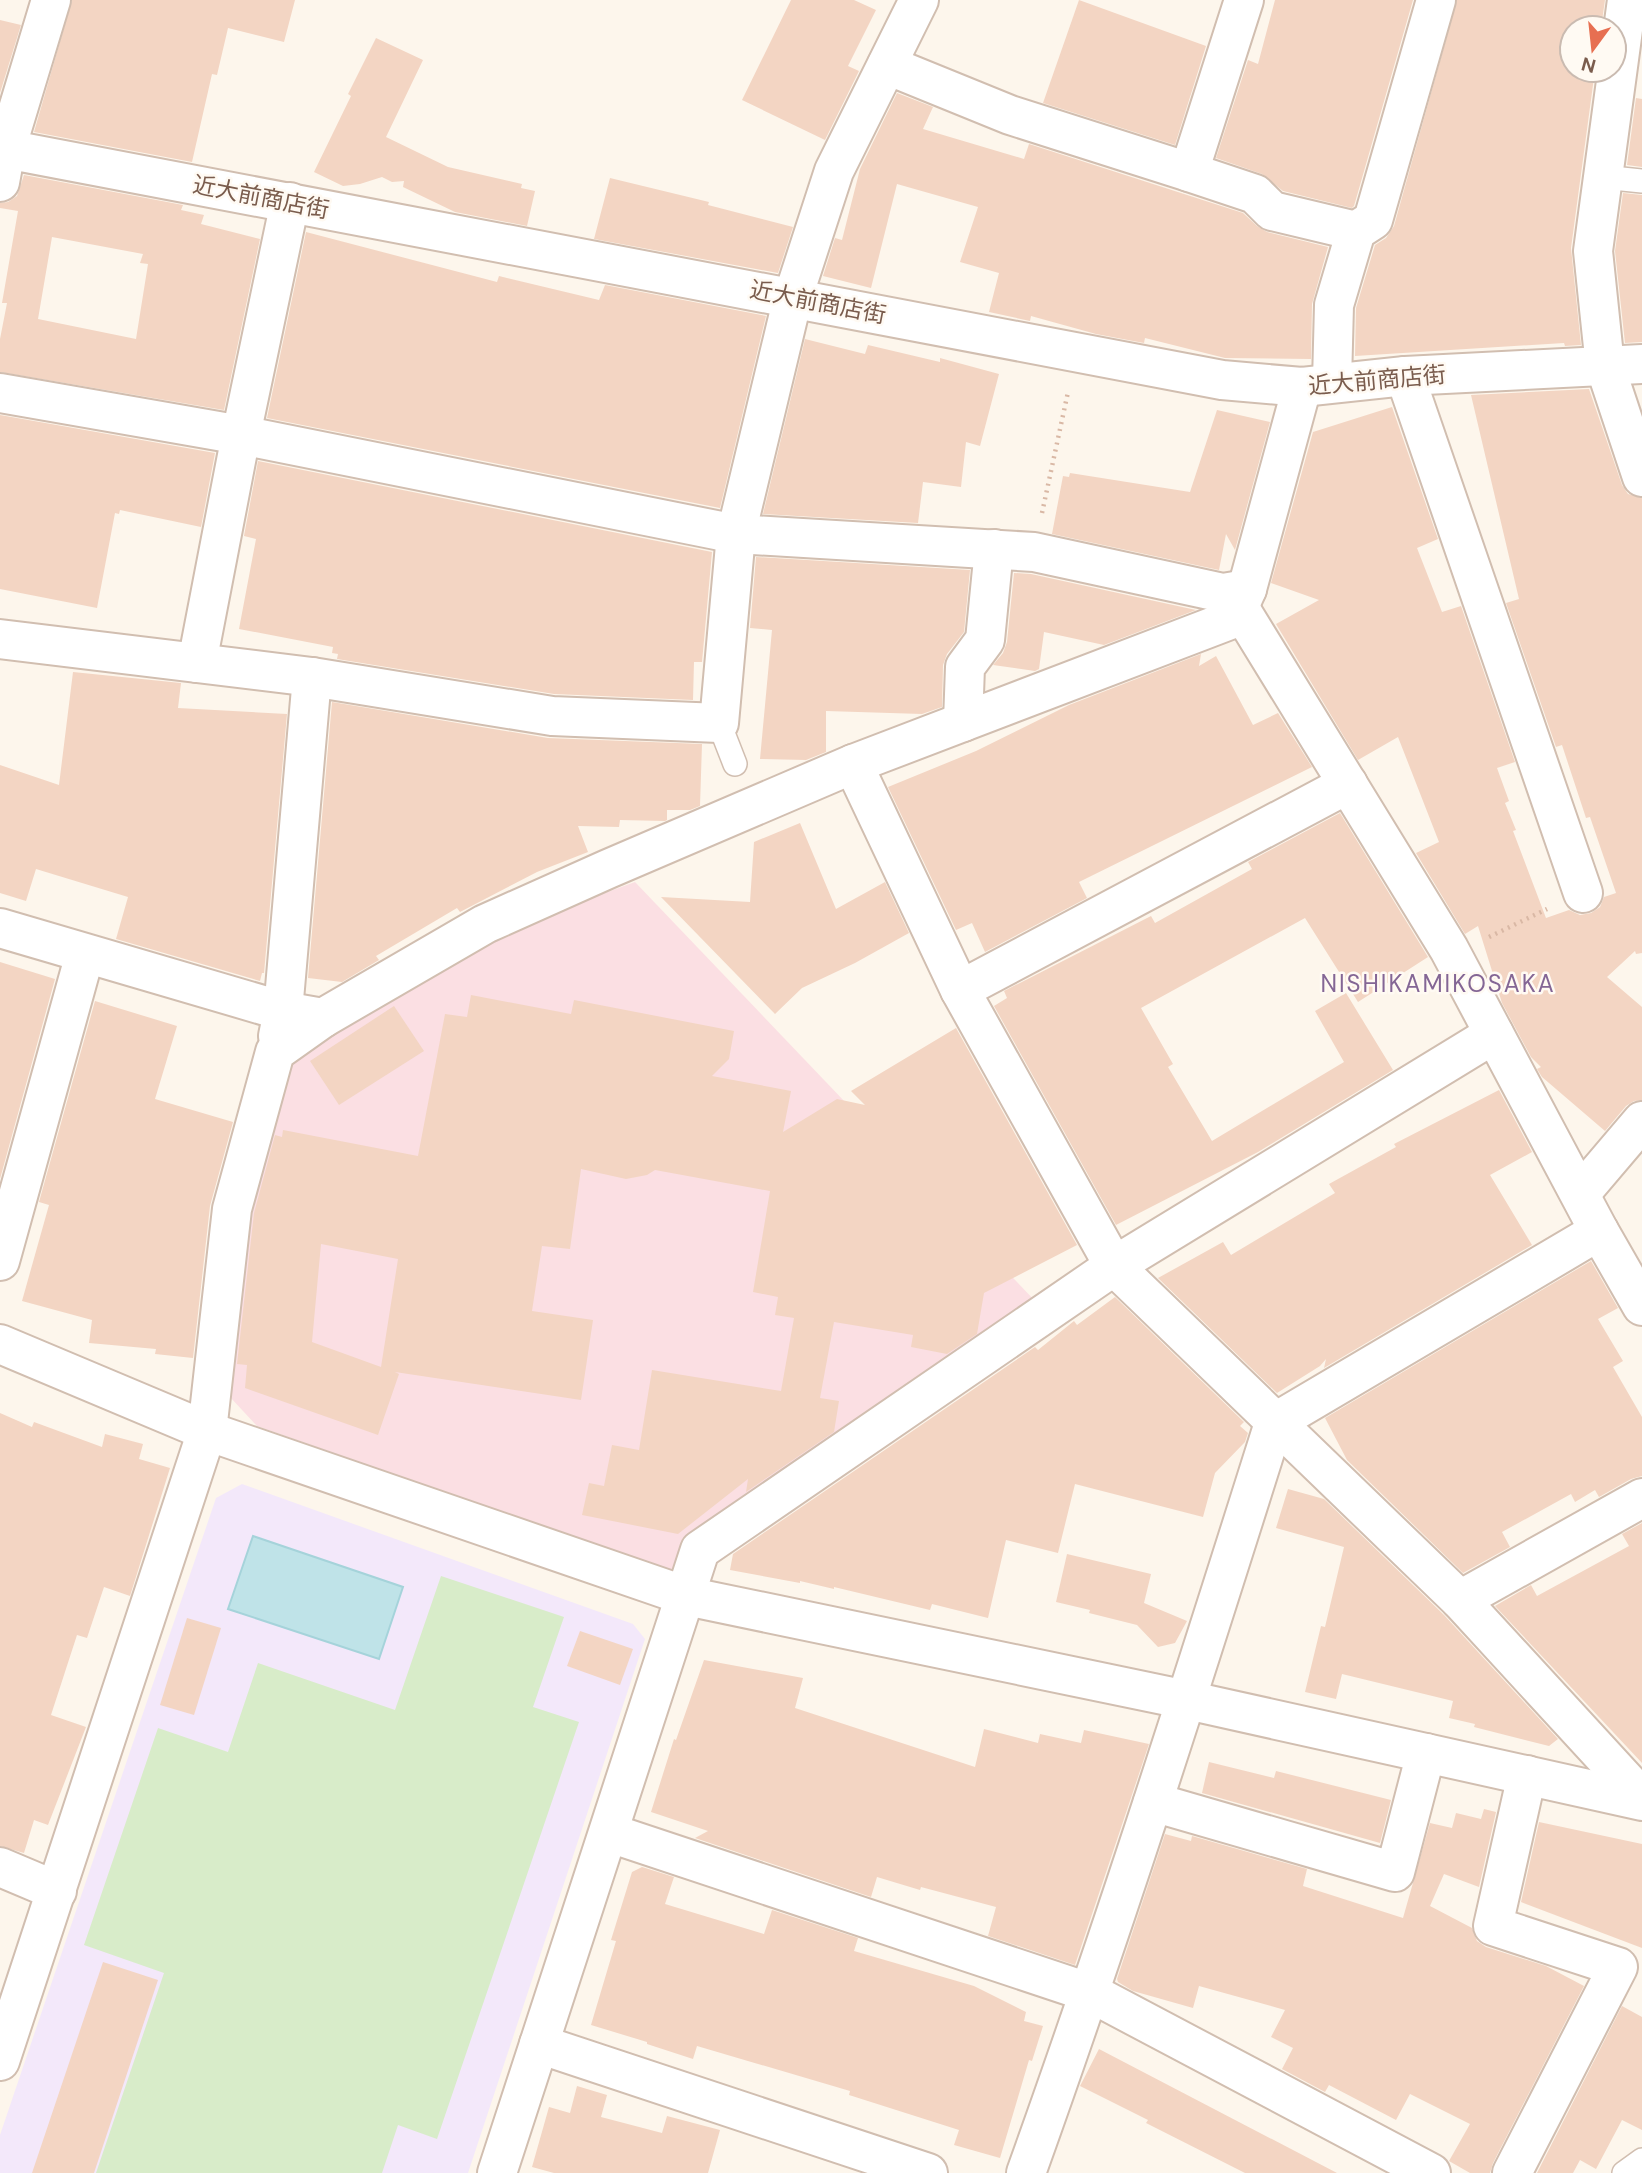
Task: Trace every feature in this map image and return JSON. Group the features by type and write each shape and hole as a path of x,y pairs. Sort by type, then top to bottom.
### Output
{"street":[{"path":"2,160 51,0"},
{"path":"0,639 312,677 552,716 719,723 736,534 793,297 834,171 919,0"},
{"path":"1189,173 1244,0"},
{"path":"275,1052 323,1018 485,924 853,764 1230,620 1243,598 1317,385 1334,305 1356,231 1373,220 1436,0"},
{"path":"1627,0 1593,251 1605,366 1642,477"},
{"path":"887,65 1010,115 1255,194 1272,211 1356,231"},
{"name":"近大前商店街","path":"2,160 290,202 1222,380 1317,385 1405,376 1642,364"},
{"path":"197,663 290,202"},
{"path":"1405,376 1583,893"},
{"path":"0,393 241,435 736,534 1034,552 1243,598 1348,784 1451,954 1642,1306"},
{"path":"963,722 965,667 985,640 994,550"},
{"path":"0,2059 207,1431 232,1209 275,1052 283,1011 312,677"},
{"path":"853,764 960,990 1114,1266 1460,1600 1642,1800"},
{"path":"960,990 1348,784"},
{"path":"0,928 283,1011 323,1018"},
{"path":"0,1261 86,954"},
{"path":"497,2173 610,1833 700,1550 1114,1266 1494,1034"},
{"path":"1580,1194 1642,1121"},
{"path":"1026,2173 1091,1993 1274,1423 1599,1231"},
{"path":"0,1345 207,1431 687,1596 1187,1700 1642,1800"},
{"path":"1460,1600 1642,1498"},
{"path":"1153,1802 1395,1872 1426,1753"},
{"path":"1512,2173 1618,1967 1493,1926 1527,1775"},
{"path":"610,1833 1091,1993 1431,2173"},
{"path":"0,1867 57,1891"},
{"path":"539,2044 928,2173"}],"lane":[{"path":"1603,177 1642,181"},
{"path":"719,723 735,764"},
{"path":"1625,2173 1642,2160"}],"path":[{"path":"1034,552 1076,352"},
{"path":"1451,954 1583,893"}],"shaded area":[{"path":"635,882 1037,1303 672,1573 257,1426 230,1397 242,1221 294,1056 482,938"},
{"path":"242,1484 633,1624 645,1639 468,2173 0,2173 0,2135 216,1498"}],"green space":[{"path":"441,1576 564,1617 533,1707 579,1722 437,2139 398,2125 382,2173 96,2173 164,1973 84,1945 158,1728 228,1752 258,1663 395,1710"}],"water":[{"path":"253,1536 403,1587 379,1659 228,1609"}],"building":[{"path":"72,0 295,0 284,42 228,28 217,75 212,74 192,162 34,132"},
{"path":"791,0 854,0 876,10 848,66 859,71 825,140 742,100"},
{"path":"1079,0 1206,46 1175,145 1043,103"},
{"path":"1275,0 1413,0 1352,208 1283,191 1262,174 1216,158 1248,60 1258,64"},
{"path":"1457,0 1605,0 1603,14 1558,14 1558,84 1593,84 1571,248 1581,345 1565,346 1564,343 1355,356 1356,308 1375,245 1386,238 1394,226"},
{"path":"0,20 21,25 0,93"},
{"path":"376,38 423,60 386,137 448,167 522,184 521,188 535,191 527,226 455,212 403,187 404,181 392,182 382,177 343,186 314,172"},
{"path":"897,93 933,107 923,129 1024,159 1029,144 1243,213 1267,232 1328,247 1312,304 1311,359 1225,358 1145,338 1144,343 1096,334 1031,316 1030,321 989,312 999,273 960,262 978,207 897,184 871,288 823,276 835,238 842,240 860,169"},
{"path":"1636,98 1642,99 1642,167 1627,165"},
{"path":"24,175 183,205 181,210 204,215 201,224 260,239 224,410 0,372 0,339 7,303 2,303 18,211 0,208 0,203 8,202 17,196","holes":["52,237 143,254 140,263 148,264 136,339 38,319"]},
{"path":"610,178 709,202 708,205 793,227 778,273 594,239"},
{"path":"1623,193 1642,195 1642,342 1625,343 1615,251"},
{"path":"306,232 497,282 499,276 599,300 605,285 766,316 720,508 267,418"},
{"path":"805,339 865,354 868,345 940,362 940,358 999,374 980,446 966,442 961,487 923,482 918,523 763,514"},
{"path":"1589,389 1622,485 1628,494 1642,498 1642,953 1636,954 1635,951 1607,977 1642,1007 1642,1100 1626,1106 1605,1131 1542,1077 1537,1069 1541,1067 1531,1057 1502,1003 1478,926 1465,934 1416,853 1439,842 1398,737 1358,760 1276,624 1319,600 1271,583 1313,432 1392,407 1438,539 1417,548 1442,612 1461,606 1515,762 1497,768 1509,801 1505,803 1516,830 1513,831 1546,918 1569,910 1580,915 1591,913 1600,907 1604,897 1616,893 1590,817 1586,818 1562,745 1556,747 1506,603 1519,599 1471,395"},
{"path":"1217,410 1270,422 1235,550 1226,534 1219,570 1052,534 1063,476 1069,477 1070,473 1190,492"},
{"path":"0,415 215,453 201,527 120,510 119,514 115,513 97,608 0,589"},
{"path":"258,461 712,552 702,662 694,662 693,700 554,694 337,659 338,654 332,653 333,647 239,629 256,539 244,536"},
{"path":"756,557 970,570 964,632 947,654 943,665 942,707 922,714 826,711 826,752 806,760 760,759 772,630 750,628"},
{"path":"1014,573 1031,574 1196,610 1104,645 1044,632 1039,669 1035,671 993,665 1003,653 1007,642"},
{"path":"1201,654 1199,666 1216,656 1253,725 1278,713 1312,767 1079,882 1087,898 985,952 972,923 956,930 888,787 976,751 1069,705"},
{"path":"73,672 181,683 178,708 287,714 264,973 260,981 116,939 128,897 36,869 26,901 0,893 0,765 59,785"},
{"path":"332,702 548,738 702,744 700,806 690,810 667,810 665,821 620,820 619,827 578,826 588,852 537,872 460,912 457,908 376,956 379,960 342,982 308,978"},
{"path":"1340,813 1428,957 1358,1002 1305,918 1141,1008 1173,1064 1168,1067 1212,1141 1344,1062 1315,1011 1346,993 1393,1070 1258,1152 1116,1225 994,1006 1007,998 1004,991 1151,916 1155,923 1252,869 1248,862"},
{"path":"800,823 836,909 885,882 909,933 802,988 775,1014 661,897 750,902 754,842"},
{"path":"0,962 55,979 0,1179"},
{"path":"471,995 571,1014 574,1000 734,1031 729,1059 712,1076 791,1091 783,1132 837,1099 865,1105 851,1091 956,1028 1077,1245 984,1293 977,1334 947,1354 911,1347 913,1335 834,1322 820,1398 839,1401 834,1432 746,1492 748,1479 678,1534 582,1515 589,1483 604,1486 612,1445 639,1450 652,1370 781,1391 794,1318 775,1315 778,1297 753,1292 770,1191 655,1170 647,1175 626,1179 581,1169 570,1249 542,1246 532,1311 593,1320 581,1400 395,1372 399,1374 378,1435 245,1388 247,1365 237,1364 254,1213 275,1135 282,1137 283,1130 418,1156 445,1014 467,1017","holes":["321,1244 398,1259 381,1367 312,1342"]},
{"path":"95,1001 177,1026 155,1099 233,1122 210,1206 193,1358 155,1354 156,1349 89,1343 92,1320 22,1301 49,1205 39,1202"},
{"path":"394,1006 424,1051 339,1105 310,1061"},
{"path":"1499,1090 1532,1152 1490,1175 1532,1245 1324,1368 1326,1359 1320,1366 1277,1393 1158,1278 1223,1242 1231,1255 1335,1193 1329,1184 1396,1147 1394,1144"},
{"path":"1591,1261 1618,1308 1598,1319 1623,1361 1613,1367 1642,1417 1642,1476 1631,1479 1599,1497 1595,1490 1575,1502 1571,1494 1502,1532 1510,1547 1463,1573 1347,1460 1325,1418"},
{"path":"1115,1297 1244,1422 1240,1426 1248,1433 1245,1442 1215,1473 1203,1517 1075,1484 1058,1553 1006,1540 988,1618 932,1604 930,1610 834,1587 730,1570 733,1554 1035,1347 1038,1350 1074,1321 1077,1325"},
{"path":"0,1413 32,1427 34,1422 102,1447 105,1434 143,1444 139,1459 170,1468 130,1596 104,1587 87,1638 77,1635 51,1715 86,1727 48,1825 34,1820 24,1853 0,1846"},
{"path":"1288,1489 1324,1499 1444,1615 1558,1739 1549,1746 1474,1727 1475,1724 1449,1718 1453,1701 1342,1674 1336,1699 1305,1692 1321,1626 1325,1627 1344,1547 1276,1528"},
{"path":"1642,1523 1642,1763 1495,1606 1531,1585 1537,1596 1629,1546 1622,1534"},
{"path":"1067,1554 1151,1574 1144,1603 1187,1621 1175,1643 1158,1647 1137,1625 1056,1602"},
{"path":"187,1618 221,1628 194,1715 160,1705"},
{"path":"580,1631 633,1649 620,1685 567,1666"},
{"path":"704,1660 803,1678 795,1708 975,1767 984,1729 1038,1743 1040,1734 1081,1743 1084,1730 1149,1744 1075,1965 988,1936 996,1907 877,1877 871,1897 695,1838 708,1831 651,1812 674,1739 676,1740"},
{"path":"1209,1762 1274,1778 1276,1771 1391,1800 1380,1843 1202,1793"},
{"path":"1484,1809 1496,1812 1479,1887 1444,1874 1430,1906 1472,1928 1477,1941 1486,1947 1546,1966 1584,1986 1490,2173 1470,2173 1449,2161 1470,2124 1410,2094 1396,2120 1329,2085 1325,2092 1282,2069 1293,2048 1271,2037 1285,2010 1199,1986 1193,2008 1133,1991 1118,1982 1165,1834 1191,1841 1192,1836 1307,1869 1303,1886 1403,1918 1430,1823 1452,1828 1456,1813 1481,1819"},
{"path":"1539,1822 1642,1844 1642,1948 1521,1902"},
{"path":"642,1867 674,1877 665,1904 764,1934 772,1910 858,1938 854,1951 974,1986 1026,2012 1024,2021 1043,2026 1032,2061 1029,2060 1000,2158 954,2145 959,2130 849,2095 850,2091 697,2046 693,2059 591,2025 616,1941 611,1940 632,1872"},
{"path":"103,1962 158,1980 94,2173 32,2173"},
{"path":"1622,2006 1642,2017 1642,2130 1622,2120 1596,2169 1580,2160 1573,2173 1537,2173"},
{"path":"1099,2049 1337,2173 1245,2173 1146,2123 1148,2120 1080,2086"},
{"path":"577,2086 607,2095 601,2117 662,2133 667,2116 720,2130 708,2173 554,2173 532,2167 549,2107 570,2113"}],"district":[{"name":"NISHIKAMIKOSAKA","path":"1438,984"}]}
